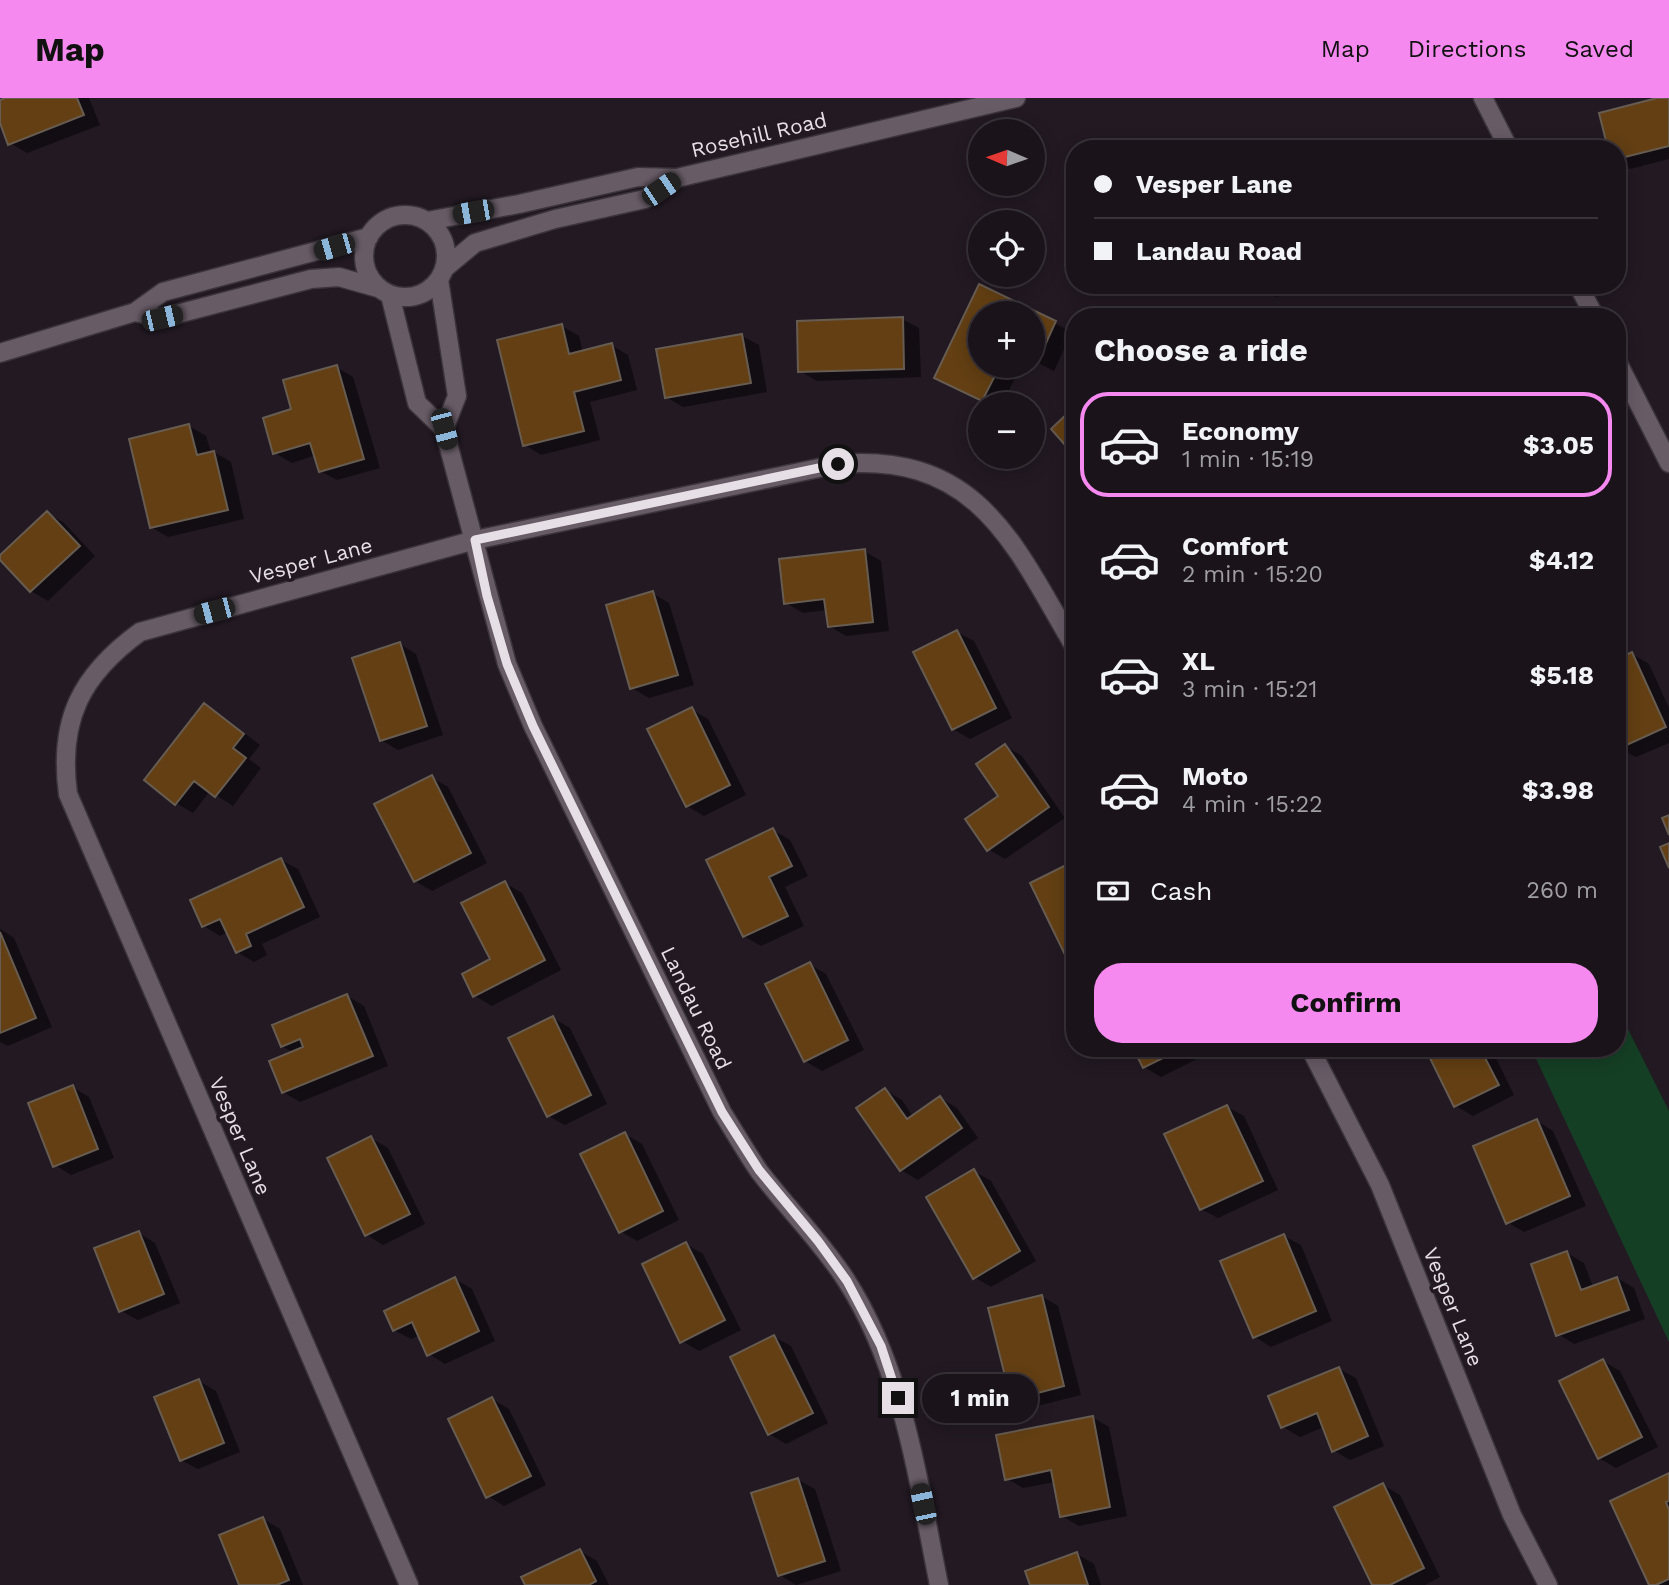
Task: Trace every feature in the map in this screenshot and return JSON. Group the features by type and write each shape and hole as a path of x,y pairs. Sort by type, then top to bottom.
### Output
{"street":[{"name":"Rosehill Road","path":"427,221 519,204 638,177 677,178 1016,98"},
{"path":"1483,98 1504,140"},
{"name":"Rosehill Road","path":"442,274 475,243 555,219 645,200 677,178"},
{"path":"401,215 415,216 427,221 444,241 447,254 442,274 457,396 444,429 417,403 384,292 369,277 365,264 364,250 377,226 401,215"},
{"path":"0,353 135,312 163,292 369,237"},
{"path":"135,312 162,318 312,279 339,277 404,298 430,290 442,274"},
{"path":"1626,379 1669,463"},
{"name":"Landau Road","path":"444,429 507,664 533,726 722,1112 759,1170 818,1241 847,1281 881,1346 906,1424 939,1585"},
{"name":"Vesper Lane","path":"409,1585 68,794 65,771 69,726 87,684 116,649 140,632 475,540 838,464 861,462 907,467 949,484 986,510 1015,545 1066,632"},
{"name":"Vesper Lane","path":"1315,1057 1380,1185 1512,1515 1548,1585"}],"green space":[{"path":"1626,1025 1669,1111 1669,1342 1535,1057 1626,1057"}],"building":[{"path":"77,98 84,115 8,145 0,123 0,100"},
{"path":"1657,98 1669,98 1669,146 1626,157 1626,140 1606,140 1599,113"},
{"path":"978,287 985,287 1014,301 971,301"},
{"path":"968,307 968,378 994,378 987,392 968,392 968,394 934,378"},
{"path":"1045,316 1056,321 1045,345"},
{"path":"903,317 904,369 798,372 797,321"},
{"path":"562,324 569,354 612,343 621,380 574,392 584,431 523,446 497,340"},
{"path":"742,334 751,383 665,398 656,349"},
{"path":"337,365 364,459 319,472 310,443 273,454 263,418 291,409 283,380"},
{"path":"1066,415 1066,446 1051,429"},
{"path":"189,424 197,455 214,451 228,510 150,528 129,439"},
{"path":"47,511 80,546 30,592 0,560 0,555"},
{"path":"865,549 873,622 828,627 824,599 784,604 779,559"},
{"path":"653,591 678,675 630,689 606,605"},
{"path":"957,630 996,708 952,730 913,652"},
{"path":"400,642 427,726 380,741 352,658"},
{"path":"1632,652 1666,727 1626,745 1626,655"},
{"path":"204,703 244,734 233,748 246,758 215,797 194,781 175,805 144,780"},
{"path":"692,707 730,785 686,807 647,729"},
{"path":"1005,744 1049,807 987,851 965,819 998,796 976,764"},
{"path":"432,775 471,853 414,882 374,804"},
{"path":"1669,815 1669,835 1662,818"},
{"path":"773,828 792,866 769,877 788,916 743,937 706,860"},
{"path":"1669,843 1669,868 1660,847"},
{"path":"281,858 304,907 246,934 251,946 236,953 220,919 202,927 190,900"},
{"path":"1066,865 1066,957 1030,883"},
{"path":"505,881 545,960 473,997 462,974 490,959 461,903"},
{"path":"0,932 36,1018 0,1033"},
{"path":"810,962 848,1040 804,1062 765,984"},
{"path":"347,994 373,1056 282,1093 269,1061 303,1047 300,1039 281,1047 272,1025"},
{"path":"553,1016 591,1095 547,1117 508,1038"},
{"path":"1138,1057 1165,1057 1143,1068"},
{"path":"1429,1057 1485,1057 1499,1085 1454,1107"},
{"path":"73,1085 98,1149 53,1167 28,1103"},
{"path":"885,1088 907,1119 940,1096 962,1128 900,1171 856,1108"},
{"path":"1227,1105 1263,1181 1200,1210 1164,1134"},
{"path":"1537,1119 1570,1196 1506,1224 1473,1146"},
{"path":"625,1132 663,1211 619,1233 580,1154"},
{"path":"371,1136 410,1214 365,1236 327,1158"},
{"path":"974,1169 1020,1251 973,1279 926,1197"},
{"path":"139,1231 164,1294 119,1312 94,1248"},
{"path":"1284,1234 1316,1311 1253,1338 1220,1261"},
{"path":"686,1242 725,1320 680,1343 642,1264"},
{"path":"1567,1251 1581,1290 1617,1277 1629,1310 1556,1336 1531,1264"},
{"path":"455,1277 479,1331 427,1356 412,1322 393,1331 384,1311"},
{"path":"1042,1295 1064,1386 1011,1400 988,1308"},
{"path":"774,1335 813,1413 768,1435 730,1357"},
{"path":"1603,1359 1642,1437 1598,1459 1559,1381"},
{"path":"1339,1367 1368,1436 1332,1452 1317,1413 1281,1428 1268,1396"},
{"path":"199,1379 224,1443 180,1461 154,1397"},
{"path":"492,1397 531,1476 486,1498 448,1419"},
{"path":"1093,1416 1110,1507 1060,1517 1051,1470 1005,1480 996,1435"},
{"path":"1669,1473 1669,1501 1666,1502 1669,1510 1669,1579 1649,1585 1610,1501"},
{"path":"798,1478 825,1561 778,1576 751,1493"},
{"path":"1383,1483 1424,1568 1390,1585 1372,1585 1334,1507"},
{"path":"263,1517 289,1580 277,1585 239,1585 219,1535"},
{"path":"580,1549 596,1581 589,1585 525,1585 521,1577"},
{"path":"1077,1552 1088,1585 1030,1585 1025,1571"}],"route":[{"path":"838,464 475,540 487,596 507,664 533,726 722,1112 759,1170 818,1241 847,1281 881,1346 898,1398"}]}
